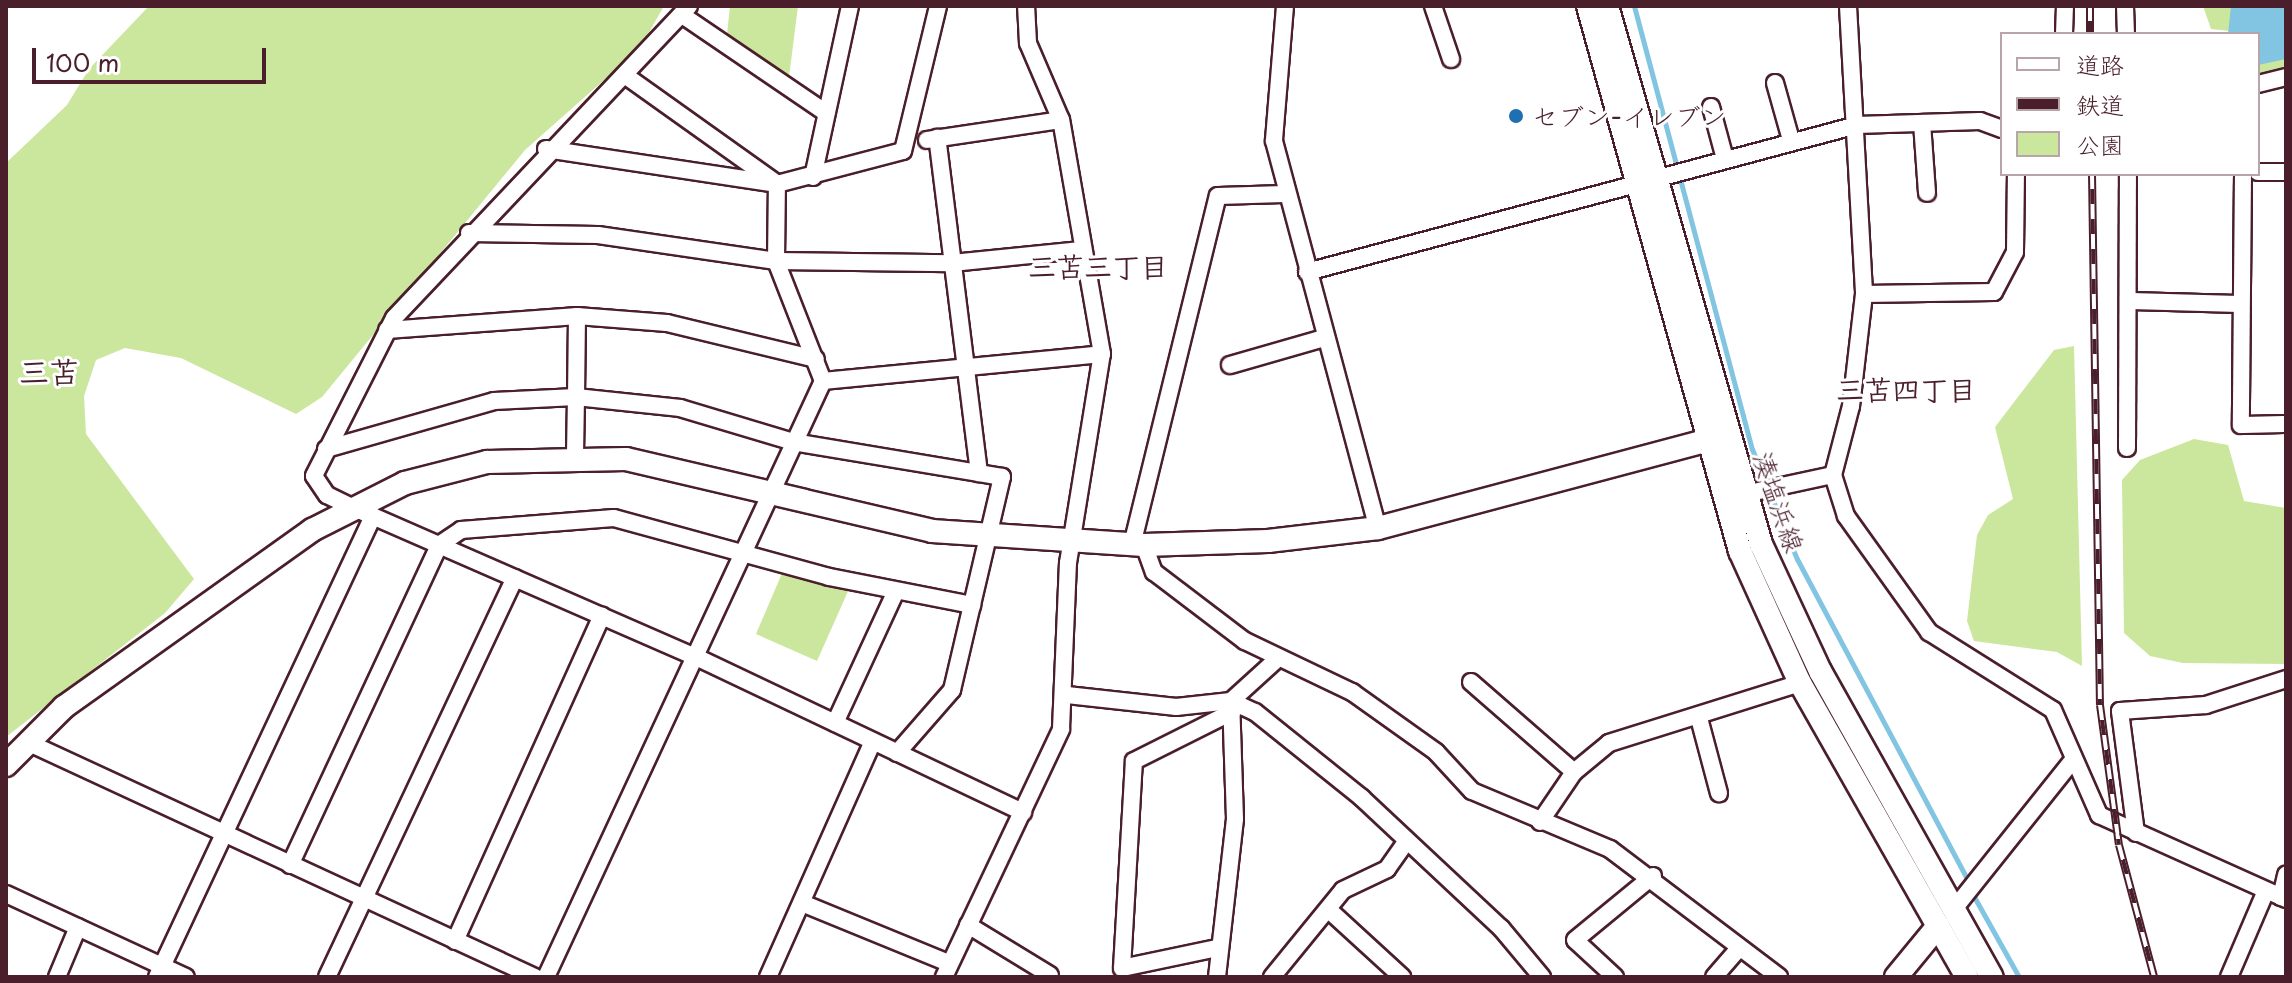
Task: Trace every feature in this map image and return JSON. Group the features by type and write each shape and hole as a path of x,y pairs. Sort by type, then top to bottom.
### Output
{"street":[{"path":"813,177 850,6"},
{"path":"546,149 777,184 903,151 910,142 938,6"},
{"path":"802,903 946,970 1053,757 1067,695 1073,545 1102,354 1081,250 1061,120 1028,43 1026,6"},
{"path":"1285,6 1274,141 1284,194 1378,528"},
{"path":"1433,6 1451,59"},
{"name":"湊塩浜線","path":"1588,6 1646,181"},
{"name":"湊塩浜線","path":"1607,6 1646,181 1717,439 1745,564 1800,683 1967,977"},
{"path":"1848,6 1864,294 1851,406 1833,475 1846,516 1929,632 2053,710 2072,761 2099,815 2277,896"},
{"path":"2064,32 2065,6"},
{"path":"2125,6 2126,32"},
{"path":"826,113 687,11 626,76 546,149 469,233 387,330 314,476 327,495 352,507 698,658 1023,812"},
{"path":"626,76 777,184"},
{"path":"2260,84 2286,77"},
{"path":"1775,83 1791,140"},
{"path":"1711,107 1725,159"},
{"path":"910,142 1061,120"},
{"path":"1307,272 1791,140 1857,125 1980,121 2000,128"},
{"path":"1922,123 1927,193"},
{"path":"937,138 979,473"},
{"path":"2260,172 2286,172"},
{"path":"1864,294 1994,292 2015,252 2016,176"},
{"path":"2127,448 2130,301 2128,176"},
{"path":"2243,176 2241,425 2286,424"},
{"path":"546,977 698,658 768,495 823,381 776,261 777,184"},
{"path":"1284,194 1218,196 1138,545 1154,572 1276,660 1352,692 1436,752 1472,791 1610,849 1653,876 1738,949 1779,977"},
{"path":"469,233 598,235 776,261 952,263 1081,250"},
{"path":"2130,301 2240,304"},
{"path":"387,330 577,316 667,323 816,359"},
{"path":"575,455 577,316"},
{"path":"1230,365 1324,338"},
{"path":"823,381 1102,354"},
{"path":"326,449 494,401 576,397 680,408 793,442 1002,477 952,690 897,753"},
{"path":"6,765 27,742 99,681 352,507 449,470 575,455 674,469 768,495 987,540 1138,545 1378,528 1717,439"},
{"name":"湊塩浜線","path":"1717,439 1745,494 1789,610 1992,977"},
{"path":"1745,494 1833,475"},
{"path":"159,972 373,516"},
{"path":"290,865 439,545 461,530 614,518 896,591 972,605"},
{"path":"327,977 515,578"},
{"path":"835,723 896,591"},
{"path":"455,941 602,616"},
{"path":"1217,948 1122,968 1134,761 1232,706 1276,660"},
{"path":"2136,833 2120,711 2206,705 2286,679"},
{"path":"1471,682 1574,772"},
{"path":"1540,822 1574,772 1609,743 1699,718 1800,683"},
{"path":"1067,695 1176,707 1232,706 1308,751 1501,928 1542,977"},
{"path":"1217,977 1217,948 1235,819 1232,706"},
{"path":"1699,718 1719,793"},
{"path":"768,977 873,741"},
{"path":"27,742 535,977"},
{"path":"1954,909 2072,761"},
{"path":"1272,977 1330,911 1343,890 1387,869 1405,843"},
{"path":"2229,977 2286,875"},
{"path":"1615,977 1575,940 1653,876"},
{"path":"6,894 78,927 159,972 186,977"},
{"path":"1330,911 1402,977"},
{"path":"968,925 1050,975"},
{"path":"1896,977 1938,926"},
{"path":"57,977 78,927"},
{"path":"1714,977 1738,949"}],"green space":[{"path":"149,6 664,6 640,48 525,150 322,397 296,414 181,358 125,348 96,360 84,396 86,434 194,579 165,613 6,737 6,163 67,105 89,69"},
{"path":"730,6 798,6 789,77 727,34"},
{"path":"2203,6 2286,6 2286,71 2260,77 2260,32 2211,29"},
{"path":"2074,346 2082,666 2057,652 1974,641 1967,621 1977,535 1988,515 2013,499 1995,427 2054,350"},
{"path":"2194,439 2228,445 2244,501 2286,508 2286,664 2183,663 2150,656 2124,633 2122,480 2140,460"},
{"path":"783,571 849,589 817,661 756,634"}],"water":[{"path":"2231,6 2286,6 2286,59 2260,65 2260,32 2228,32"}],"waterway":[{"path":"1634,6 1752,449 1797,559 1969,883"},
{"path":"1972,893 2019,977"}],"railway":[{"path":"2090,6 2090,32"},
{"path":"2092,176 2100,705 2119,845 2154,977"}],"place":[{"name":"セブン-イレブン","path":"1516,116"}],"district":[{"name":"三苫三丁目","path":"1098,266"},
{"name":"三苫","path":"49,371"},
{"name":"三苫四丁目","path":"1906,389"}]}
